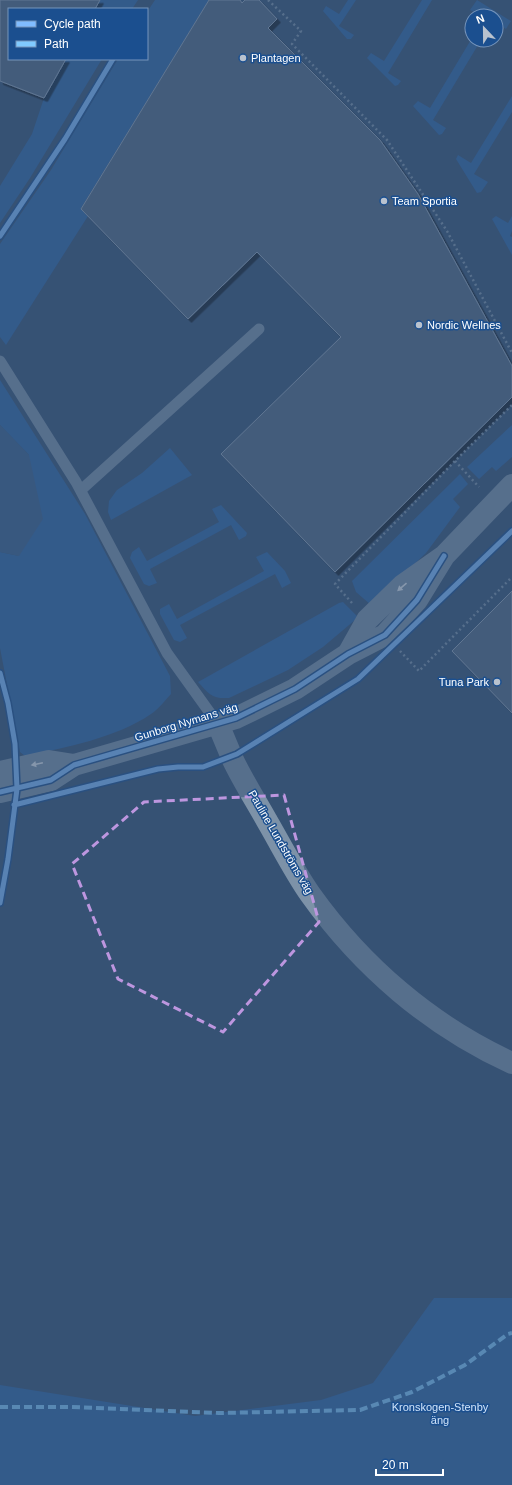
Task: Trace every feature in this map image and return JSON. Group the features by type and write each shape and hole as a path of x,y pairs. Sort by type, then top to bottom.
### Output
{"street":[{"name":"Gunborg Nymans väg","path":"0,792 51,780 74,765 236,718 295,689 348,654 385,635 417,600 444,556 512,485"},
{"name":"Pauline Lundströms väg","path":"218,724 234,761 289,860 310,894 360,954 398,991 429,1015 462,1038 512,1063"},
{"name":"Gunborg Nymans väg","path":"0,772 49,761 74,765"}],"lane":[{"path":"81,490 260,329"},
{"path":"0,361 81,490 167,653 218,724"}],"path":[{"path":"268,0 301,31 292,44 387,140 447,231 512,353"},
{"path":"355,606 335,584 454,461 512,405"},
{"path":"454,461 480,487"},
{"path":"399,650 419,671 512,577"}],"highlighted area":[{"path":"284,795 319,922 223,1032 118,979 72,864 144,802"}],"green space":[{"path":"100,0 138,0 133,8 96,8"},
{"path":"155,0 209,0 81,208 88,216 6,345 0,337 0,244 51,170 117,60 148,60 148,10"},
{"path":"348,0 356,0 339,26 354,35 351,39 347,39 323,11 326,6 339,14"},
{"path":"422,0 432,0 388,73 401,81 395,86 367,58 371,53 384,61"},
{"path":"477,0 490,8 471,8"},
{"path":"504,17 511,21 506,29 504,28"},
{"path":"466,48 476,48 433,120 446,128 442,134 439,135 413,106 418,101 430,108"},
{"path":"65,60 101,60 30,178 0,223 0,186 32,134 44,98"},
{"path":"512,96 512,112 474,174 488,182 481,192 477,193 456,159 458,155 471,163"},
{"path":"496,216 508,223 512,216 512,231 510,236 512,237 512,255 492,219"},
{"path":"0,380 85,514 170,676 171,694 154,712 138,722 91,741 25,756 20,752 0,648 0,552 19,556 29,455 0,425"},
{"path":"512,425 512,457 496,471 492,467 479,479 467,467"},
{"path":"170,448 192,475 111,520 108,512 109,501 117,490 142,473"},
{"path":"460,474 468,484 453,499 460,507 426,553 371,605 356,592 352,581"},
{"path":"221,505 247,533 246,536 239,540 231,525 150,569 157,583 149,586 144,584 130,558 132,552 139,547 147,561 219,522 212,509"},
{"path":"267,552 285,571 291,583 282,588 275,574 180,625 187,638 180,642 174,640 160,614 160,609 169,604 177,619 264,571 256,557"},
{"path":"343,602 357,616 355,620 323,647 288,670 229,698 219,698 211,695 198,682 339,603"},
{"name":"Kronskogen-Stenby äng","path":"434,1298 512,1298 512,1485 0,1485 0,1385 195,1416 321,1400 373,1383"}],"shaded area":[{"path":"0,425 29,455 43,519 19,556 0,552"}],"building":[{"path":"0,0 100,0 96,8 8,8 8,60 65,60 44,98 0,81"},
{"path":"209,0 240,0 242,3 245,0 259,0 277,19 268,28 380,140 418,194 512,366 512,397 335,572 221,454 341,337 257,252 188,319 81,209"},
{"name":"Tuna Park","path":"512,591 512,713 452,651"}],"marked path":[{"path":"0,1407 71,1407 219,1413 360,1410 412,1392 465,1365 508,1334 512,1333"}],"cycle path":[{"path":"0,236 65,139 112,60"},
{"path":"14,805 158,769 203,767 237,754 358,679 512,531"},
{"path":"0,792 51,780 74,765 236,718 295,689 348,654 385,635 417,600 444,556"},
{"path":"0,673 8,703 15,744 17,789 8,859 0,903"}],"place":[{"name":"Plantagen","path":"243,58"},
{"name":"Team Sportia","path":"384,201"},
{"name":"Nordic Wellnes","path":"419,325"},
{"name":"Tuna Park","path":"497,682"}]}
